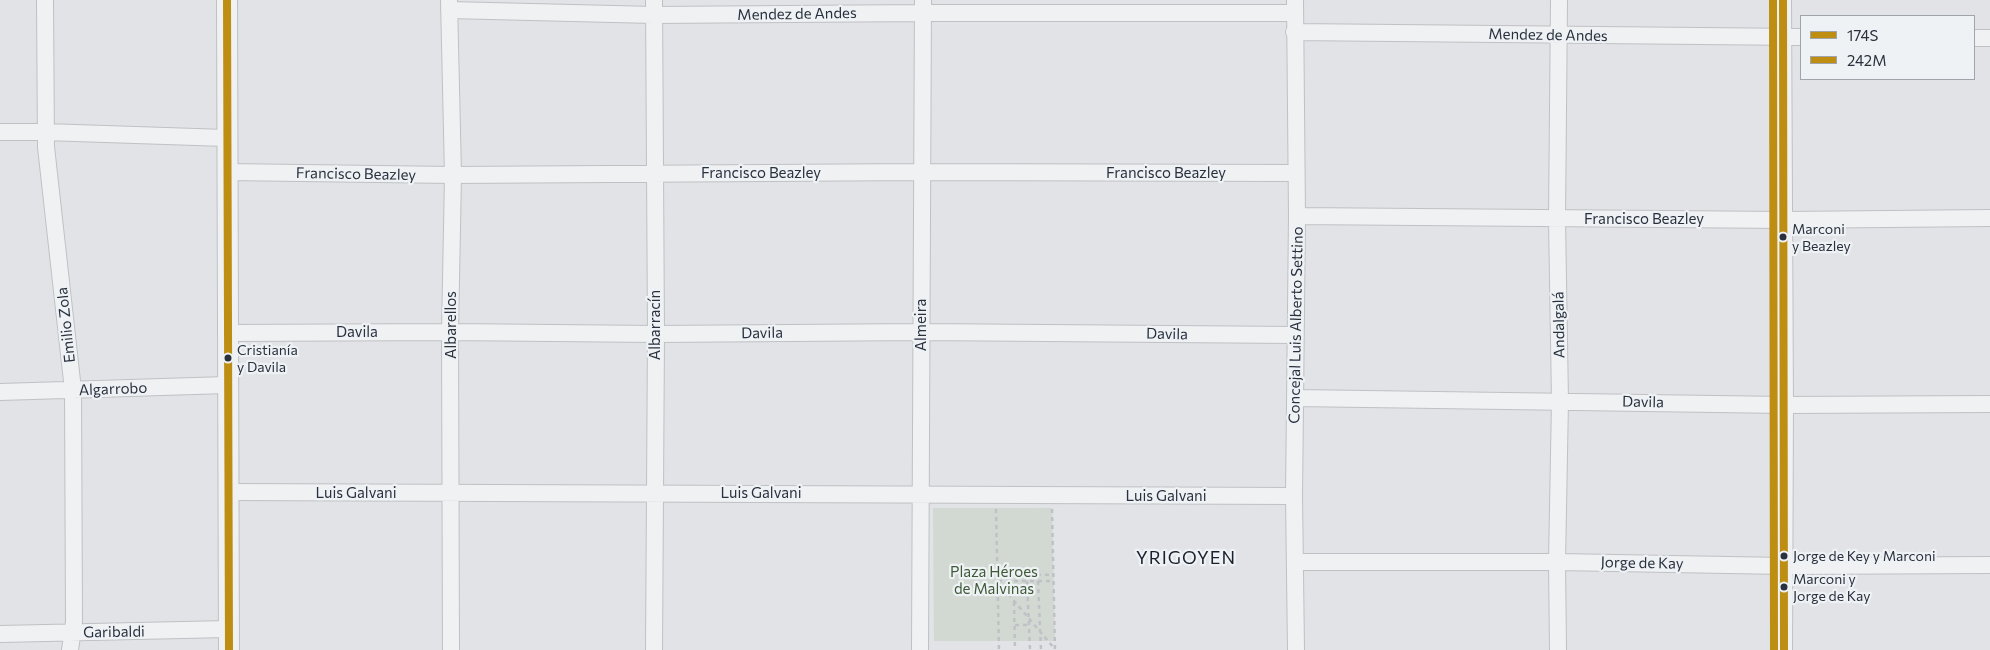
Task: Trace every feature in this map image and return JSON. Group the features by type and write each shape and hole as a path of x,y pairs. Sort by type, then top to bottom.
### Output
{"street":[{"name":"Emilio Zola","path":"45,0 45,132 73,390 73,633 70,650"},
{"path":"227,0 226,172 229,650"},
{"name":"Andalgalá","path":"1558,650 1557,562 1560,401 1557,218 1559,0"},
{"path":"1783,0 1785,220 1784,650"},
{"name":"Mendez de Andes","path":"449,5 654,8 923,6 1295,7"},
{"name":"Albarellos","path":"449,5 453,176 450,332 451,650"},
{"name":"Almeira","path":"920,650 923,6"},
{"name":"Concejal Luis Alberto Settino","path":"1295,7 1297,216 1294,496 1296,650"},
{"name":"Albarracín","path":"654,8 656,334 654,650"},
{"name":"Mendez de Andes","path":"1294,32 1800,37"},
{"path":"1975,38 1990,38"},
{"path":"0,132 226,138"},
{"name":"Francisco Beazley","path":"226,172 453,176 921,172 1296,173"},
{"name":"Francisco Beazley","path":"1297,216 1785,220 1990,218"},
{"name":"Davila","path":"228,333 450,332 656,334 921,332 1295,335"},
{"name":"Algarrobo","path":"0,392 227,385"},
{"name":"Davila","path":"1296,398 1785,405 1990,404"},
{"name":"Luis Galvani","path":"229,492 452,494 920,493 1052,496 1294,496"},
{"name":"Jorge de Kay","path":"1295,562 1557,562 1784,566 1990,566"},
{"name":"Garibaldi","path":"0,634 228,629"}],"path":[{"path":"995,495 999,650"},
{"path":"1052,496 1055,650"},
{"path":"997,574 1054,575"},
{"path":"997,581 1054,582"},
{"path":"997,581 1055,650"},
{"path":"1027,581 1030,650"},
{"path":"1038,581 1041,650"},
{"path":"1014,601 1015,650"},
{"path":"1015,625 1029,625"}],"green space":[{"name":"Plaza Héroes de Malvinas","path":"933,508 1052,508 1055,641 934,641"}],"transit line":[{"name":"174S","path":"227,0 229,650"},
{"name":"242M","path":"1773,0 1774,650"},
{"name":"174S","path":"1783,0 1784,650"}],"place":[{"name":"Marconi y Beazley","path":"1783,237"},
{"name":"Cristianía y Davila","path":"228,358"},
{"name":"Jorge de Key y Marconi","path":"1784,556"},
{"name":"Marconi y Jorge de Kay","path":"1784,587"}],"district":[{"name":"YRIGOYEN","path":"1186,558"}]}
